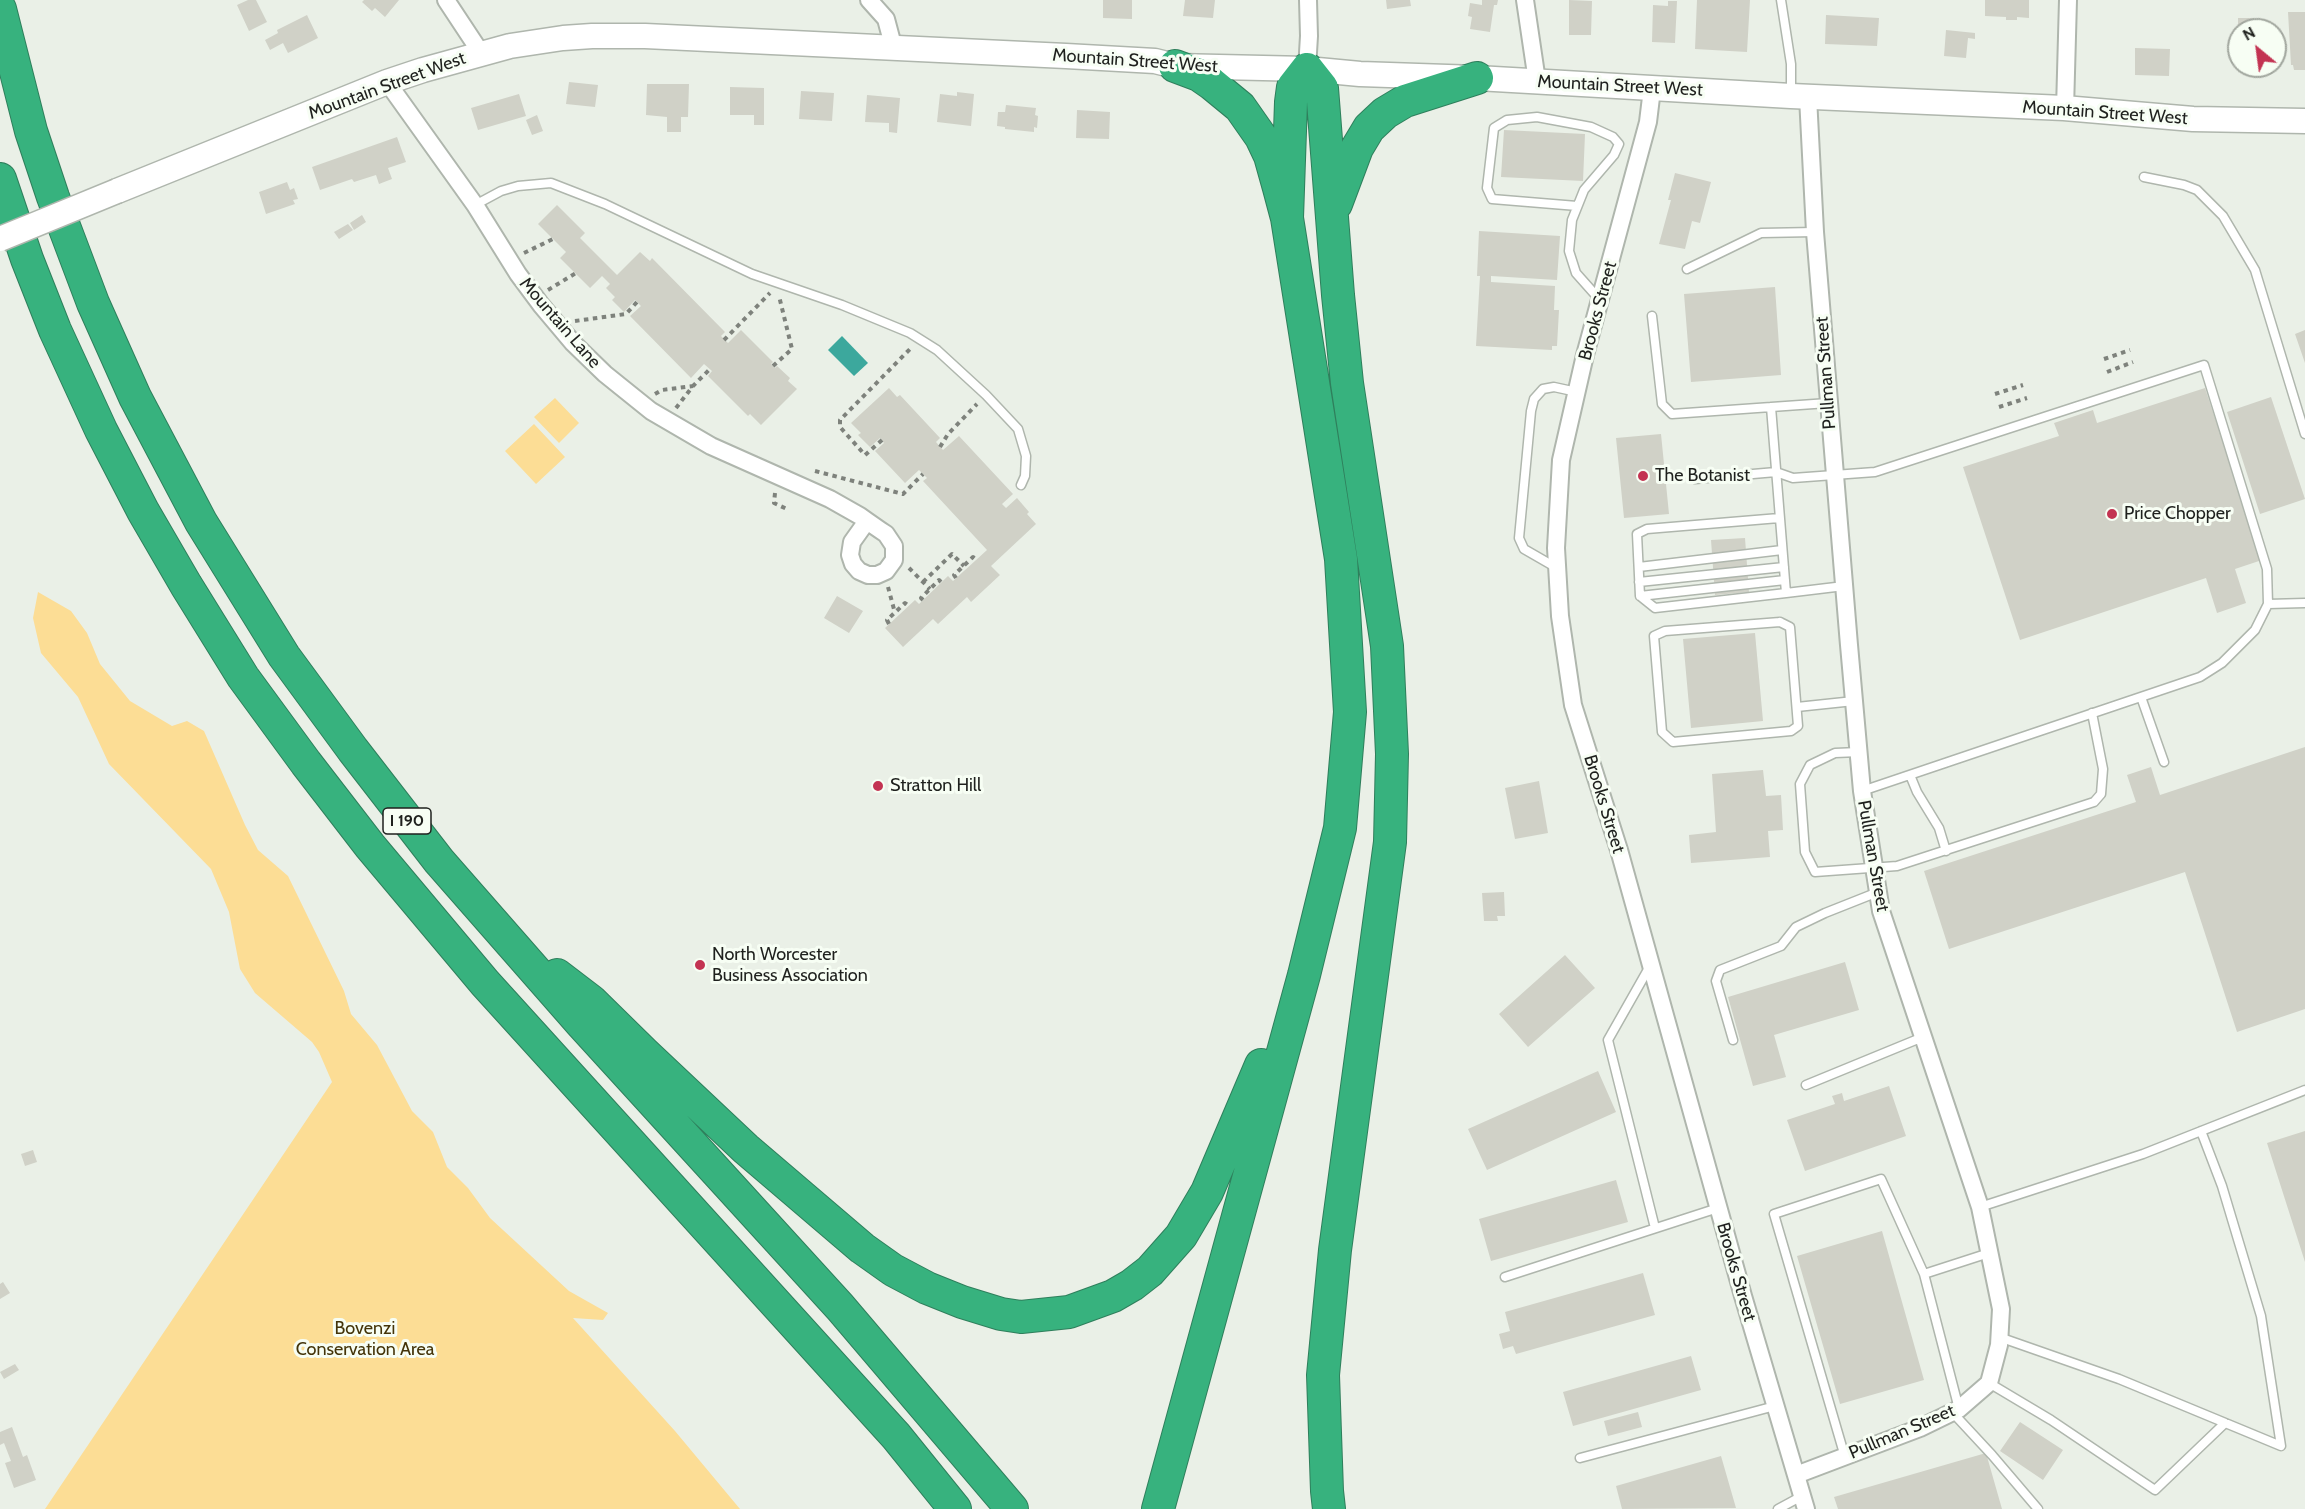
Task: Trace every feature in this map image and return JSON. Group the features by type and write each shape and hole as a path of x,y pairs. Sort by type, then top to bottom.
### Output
{"highway":[{"name":"I 190","path":"0,9 31,131 93,303 135,396 201,522 284,656 352,750 439,861 499,931 840,1307 1012,1509"},
{"path":"1158,1509 1304,975 1340,828 1350,712 1341,559 1287,218 1270,156 1252,121 1240,107 1212,84 1175,66"},
{"path":"1287,218 1293,87 1307,69 1322,88 1347,383 1386,646 1392,754 1390,842 1335,1250 1323,1375 1329,1509"},
{"path":"1333,213 1357,148 1369,128 1385,113 1405,101 1477,78"},
{"name":"I 190","path":"0,179 27,259 55,330 101,430 186,585 243,677 370,846 485,984 896,1436 956,1509"},
{"path":"499,931 591,1001 746,1149 862,1248 893,1270 927,1288 981,1309 1021,1317 1053,1315 1090,1306 1132,1285 1166,1254 1186,1228 1208,1192 1265,1055 1304,975"}],"main road":[{"name":"Mountain Street West","path":"0,239 387,82 481,53 563,38 617,36 1155,61 1175,66 1307,69 1360,74 1538,81 1800,97 2065,109 2193,119 2305,121"}],"street":[{"path":"446,0 481,53"},
{"path":"869,0 886,20 894,49"},
{"path":"1307,69 1308,0"},
{"path":"1526,0 1538,81"},
{"path":"2065,109 2068,0"},
{"name":"Mountain Lane","path":"387,82 475,205 535,297 605,374 644,406 711,446 830,499 867,520 890,537 894,546 889,566"},
{"name":"Brooks Street","path":"1652,89 1648,122 1600,300 1561,460 1557,568 1560,616 1573,705 1619,850 1804,1502"},
{"name":"Pullman Street","path":"1796,1476 1920,1428 1956,1411 1989,1383 1999,1338 2001,1309 1980,1207 1881,911 1862,791 1815,232 1800,97"},
{"path":"867,520 850,546 851,560 855,568 863,574 873,575 889,566"}],"lane":[{"path":"1781,0 1791,64 1800,97"},
{"path":"1577,206 1492,199 1487,188 1494,128 1507,120 1537,117 1591,128 1613,137 1619,144 1614,155 1584,190 1572,219 1569,251 1576,273 1600,300"},
{"path":"2144,177 2197,190 2223,216 2255,270 2305,434"},
{"path":"475,205 501,191 518,186 551,183 605,204 752,274 842,305 920,339 937,350 986,394 1018,429 1026,456 1021,486"},
{"path":"1687,269 1761,233 1815,232"},
{"path":"1652,316 1662,404 1672,414 1828,404"},
{"path":"1695,479 1776,472 1793,478 1875,471 2204,365 2266,569 2268,604 2255,630 2222,663 2200,677 1862,791"},
{"path":"1557,568 1524,549 1519,538 1531,411 1534,399 1543,389 1554,387 1577,392"},
{"path":"1771,407 1786,592"},
{"path":"1640,596 1637,534 1647,529 1779,518"},
{"path":"1639,567 1782,550"},
{"path":"1640,582 1784,567"},
{"path":"1640,596 1785,580"},
{"path":"1640,596 1655,608 1844,586"},
{"path":"2268,604 2305,603"},
{"path":"1780,622 1790,627 1797,707 1798,726 1791,731 1673,742 1662,732 1654,636 1665,631 1780,622"},
{"path":"2141,697 2164,762"},
{"path":"1797,707 1854,702"},
{"path":"1859,752 1835,753 1810,765 1800,784 1805,852 1815,872 1897,866 2094,802 2101,794 2103,769 2092,713"},
{"path":"1910,775 1917,792 1939,828 1946,851"},
{"path":"1733,1040 1716,981 1720,970 1781,946 1797,927 1878,892"},
{"path":"1651,964 1608,1040 1655,1228"},
{"path":"1806,1085 1923,1038"},
{"path":"1980,1207 2143,1154 2305,1090"},
{"path":"1999,1338 2119,1379 2281,1446 2261,1316 2222,1186 2201,1131"},
{"path":"1845,1457 1774,1214 1881,1179 1924,1274 1956,1411 2038,1509"},
{"path":"1505,1277 1719,1208"},
{"path":"1924,1274 1989,1253"},
{"path":"1989,1383 2051,1420 2155,1490 2225,1423"},
{"path":"1580,1458 1775,1406"},
{"path":"1778,1509 1804,1502"}],"path":[{"path":"509,260 553,239"},
{"path":"535,297 576,273"},
{"path":"724,340 774,289 778,293 792,349 773,366"},
{"path":"560,327 568,322 626,314 637,302"},
{"path":"882,440 865,455 840,428 840,420 920,339"},
{"path":"2104,359 2130,350"},
{"path":"2107,372 2133,362"},
{"path":"680,403 710,369"},
{"path":"1995,394 2023,385"},
{"path":"644,406 657,392 693,386"},
{"path":"940,447 948,434 986,394"},
{"path":"1999,407 2027,398"},
{"path":"808,470 903,494 923,474"},
{"path":"775,489 774,503 789,510"},
{"path":"923,582 952,554 964,566"},
{"path":"956,578 954,575 973,557 976,560"},
{"path":"895,613 889,566 907,566 930,589"},
{"path":"923,600 921,598 939,580 941,582"},
{"path":"889,624 887,620 905,603 909,606"}],"green space":[{"path":"555,398 579,423 559,443 534,417"},
{"path":"534,424 565,457 536,484 505,451"},
{"name":"Bovenzi Conservation Area","path":"38,592 71,611 87,633 100,664 130,701 172,726 187,721 204,731 258,850 288,876 344,991 351,1014 377,1045 412,1111 433,1132 447,1167 468,1188 490,1218 569,1291 608,1313 603,1320 573,1318 675,1431 740,1509 45,1509 332,1082 312,1042 255,993 240,969 229,912 211,869 109,764 78,697 41,653 33,618"}],"water":[{"path":"842,336 868,363 854,376 828,350"}],"building":[{"path":"248,0 256,0 267,22 249,31 237,5"},
{"path":"364,0 399,0 385,17 375,8 372,11 362,2"},
{"path":"1103,0 1132,0 1132,19 1103,18"},
{"path":"1185,0 1215,0 1213,18 1183,16"},
{"path":"1386,0 1410,0 1411,6 1387,9"},
{"path":"1482,0 1498,0 1497,5 1494,5 1490,32 1470,29 1472,17 1468,16 1470,3 1482,5"},
{"path":"1569,0 1592,1 1591,35 1569,35"},
{"path":"1697,0 1750,0 1747,52 1695,49"},
{"path":"1985,0 2029,0 2029,18 2017,17 2017,20 2006,20 2006,17 1985,16"},
{"path":"1668,1 1677,1 1675,43 1652,42 1653,5 1668,6"},
{"path":"2288,12 2305,12 2305,70 2294,70 2291,65"},
{"path":"307,15 318,38 288,53 283,43 270,50 265,40 278,33 277,30"},
{"path":"1826,15 1879,18 1877,46 1825,44"},
{"path":"1946,30 1975,33 1975,39 1968,38 1966,58 1944,56"},
{"path":"2135,48 2170,49 2169,76 2135,75"},
{"path":"569,82 598,85 595,107 566,104"},
{"path":"647,84 689,84 688,117 681,117 681,132 667,132 667,117 646,115"},
{"path":"730,87 764,88 764,125 754,125 754,115 730,115"},
{"path":"801,91 834,93 832,121 799,119"},
{"path":"957,92 974,94 971,126 937,122 940,94 957,96"},
{"path":"519,94 526,116 478,130 471,108"},
{"path":"867,95 900,98 897,133 889,132 889,123 865,122"},
{"path":"1006,105 1036,108 1037,128 1034,127 1034,132 997,126 998,112 1005,112"},
{"path":"1077,110 1110,112 1109,139 1076,138"},
{"path":"537,115 543,131 532,135 526,120"},
{"path":"1504,130 1585,134 1583,181 1501,177"},
{"path":"397,137 406,162 388,168 392,179 379,184 376,175 354,182 352,179 320,190 312,167"},
{"path":"1675,173 1711,182 1700,223 1692,221 1685,249 1659,244 1671,200 1668,200"},
{"path":"287,182 290,190 294,188 298,199 293,200 295,204 266,214 259,192"},
{"path":"557,205 585,233 580,238 617,275 640,252 650,261 652,258 725,332 721,336 728,343 741,330 773,362 771,364 775,368 777,366 790,378 788,381 797,389 761,425 750,414 748,416 708,376 712,371 704,364 691,378 630,316 641,306 635,300 624,312 612,300 615,297 606,288 610,284 602,276 590,288 560,258 566,252 538,224"},
{"path":"362,215 366,222 354,230 350,223"},
{"path":"348,224 353,230 339,239 334,232"},
{"path":"1479,231 1560,236 1557,280 1491,276 1491,282 1555,286 1554,310 1559,310 1557,346 1552,346 1552,350 1476,346 1480,276 1477,276"},
{"path":"1775,287 1781,375 1691,382 1684,294"},
{"path":"2305,330 2305,363 2295,334"},
{"path":"889,388 897,397 900,395 940,438 936,442 943,450 959,436 1013,494 1002,504 1006,508 1017,498 1036,524 991,566 1000,575 971,602 967,597 938,624 933,619 903,647 885,628 915,600 919,604 948,576 953,581 987,550 923,481 927,478 919,470 905,483 875,451 884,443 880,438 870,447 858,435 861,433 851,423"},
{"name":"Price Chopper","path":"2205,388 2262,560 2235,569 2246,603 2217,613 2206,578 2020,640 1963,467 2059,436 2054,423 2093,410 2097,423"},
{"path":"2271,397 2305,499 2260,514 2227,412"},
{"name":"The Botanist","path":"1661,434 1669,514 1624,518 1616,438"},
{"path":"1745,538 1749,592 1715,595 1711,540"},
{"path":"837,596 863,611 849,633 824,618"},
{"path":"1755,633 1763,721 1691,728 1683,639"},
{"path":"2305,747 2305,1009 2237,1032 2185,872 1949,949 1924,871 2136,802 2127,775 2151,767 2160,795"},
{"path":"1763,770 1766,796 1781,795 1783,830 1768,831 1770,857 1691,863 1689,835 1716,832 1712,774"},
{"path":"1539,781 1548,833 1515,839 1505,788"},
{"path":"1504,892 1505,916 1497,916 1498,921 1484,921 1482,893"},
{"path":"1565,955 1595,988 1528,1047 1499,1014"},
{"path":"1845,962 1859,1010 1774,1035 1786,1077 1753,1086 1728,997"},
{"path":"1598,1071 1616,1112 1487,1170 1468,1129"},
{"path":"1889,1086 1906,1136 1805,1171 1787,1120 1835,1104 1832,1096 1842,1093 1844,1101"},
{"path":"2305,1131 2305,1262 2267,1143"},
{"path":"33,1150 37,1162 25,1166 21,1154"},
{"path":"1616,1180 1628,1222 1491,1261 1479,1219"},
{"path":"1882,1231 1924,1380 1840,1404 1797,1256"},
{"path":"1643,1273 1655,1315 1516,1354 1513,1346 1503,1349 1499,1334 1510,1331 1505,1312"},
{"path":"3,1282 10,1293 0,1299 0,1284"},
{"path":"1691,1356 1701,1390 1573,1426 1563,1392"},
{"path":"15,1364 19,1370 4,1379 0,1372"},
{"path":"1638,1412 1642,1427 1608,1436 1604,1421"},
{"path":"2020,1422 2063,1450 2043,1480 2000,1451"},
{"path":"12,1427 23,1457 27,1455 36,1480 14,1488 5,1463 11,1461 4,1443 0,1445 0,1432"},
{"path":"1986,1453 2002,1509 1838,1509 1834,1497"},
{"path":"1721,1456 1736,1508 1622,1509 1616,1486"}],"place":[{"name":"The Botanist","path":"1643,476"},
{"name":"Price Chopper","path":"2112,514"},
{"name":"Stratton Hill","path":"878,786"},
{"name":"North Worcester Business Association","path":"700,965"}]}
